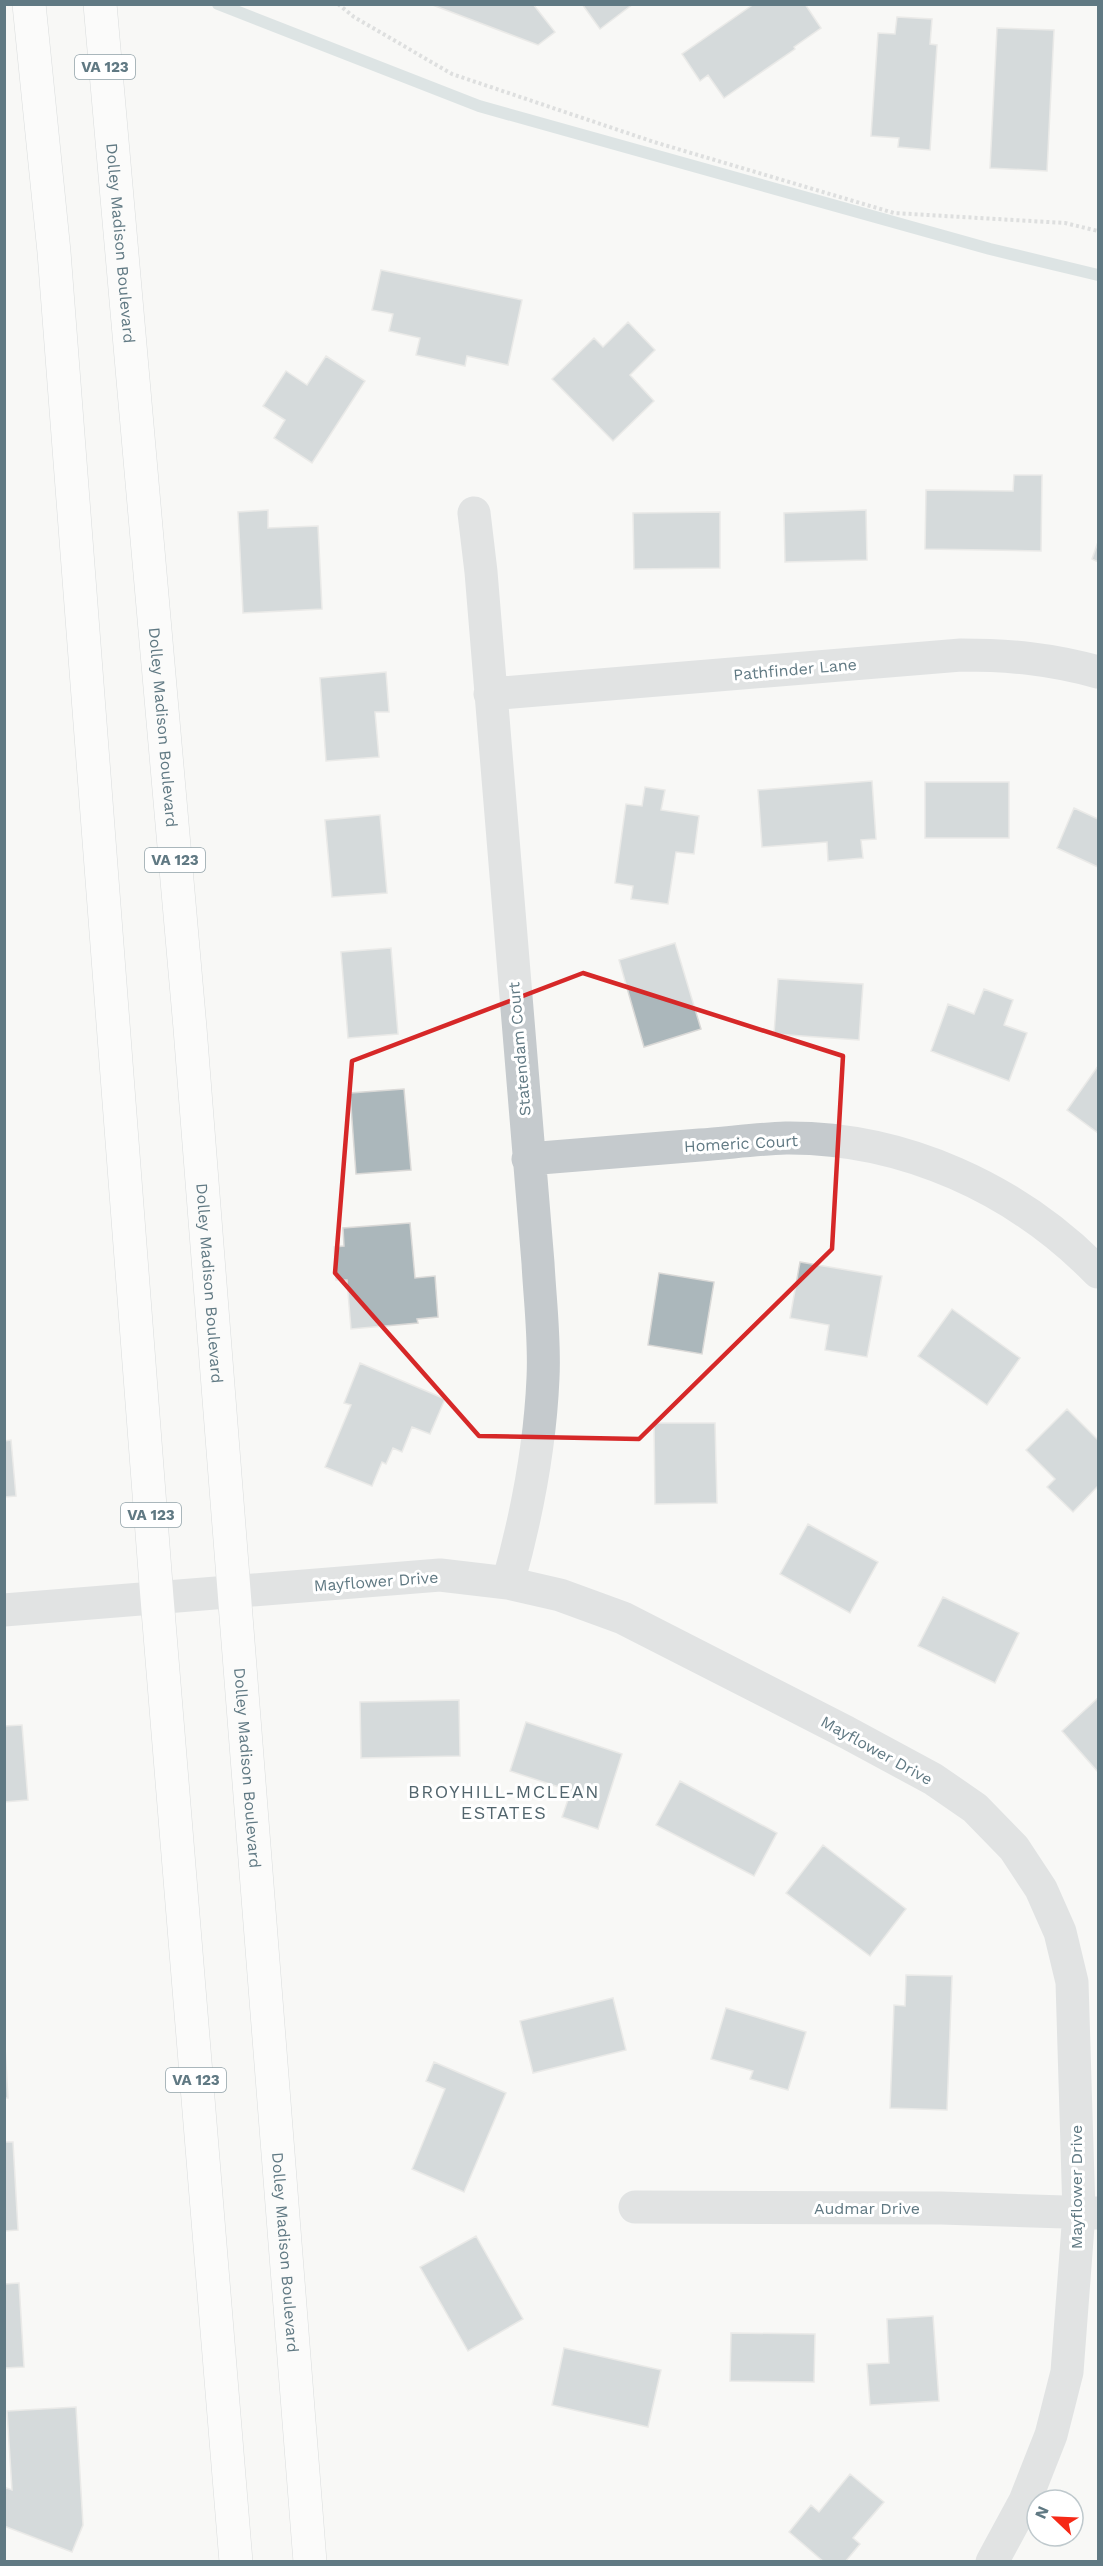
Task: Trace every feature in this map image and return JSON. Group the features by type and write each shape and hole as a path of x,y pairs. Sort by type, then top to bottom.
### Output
{"main road":[{"name":"VA 123","path":"29,4 55,264 158,1598 236,2562"},
{"name":"Dolley Madison Boulevard","path":"100,4 190,1028 310,2562"}],"street":[{"name":"Statendam Court","path":"474,513 538,1263 543,1376 538,1449 523,1529 508,1583"},
{"name":"Pathfinder Lane","path":"490,694 961,655 1001,655 1057,661 1098,672"},
{"name":"Homeric Court","path":"528,1159 786,1138 846,1142 913,1156 969,1178 1024,1209 1074,1247 1098,1272"},
{"name":"Mayflower Drive","path":"4,1610 440,1575 508,1583 560,1595 622,1618 846,1732 950,1791 975,1808 1014,1848 1041,1889 1060,1932 1072,1982 1089,2213 1067,2372 1051,2435 1025,2501 992,2562"},
{"name":"Audmar Drive","path":"635,2207 941,2208 1089,2213"}],"path":[{"path":"338,4 354,17 452,74 654,142 894,213 1065,223 1098,231"}],"highlighted area":[{"path":"583,973 843,1056 832,1249 639,1439 479,1436 335,1273 352,1061"}],"building":[{"path":"430,4 533,4 555,32 538,45"},
{"path":"582,4 633,4 600,29"},
{"path":"754,4 805,4 821,28 794,47 795,49 724,98 708,75 700,81 682,54"},
{"path":"897,17 932,19 930,44 937,45 930,150 898,147 899,138 871,136 878,33 895,34"},
{"path":"997,28 1054,30 1047,171 990,168"},
{"path":"381,270 522,300 508,365 467,356 465,366 416,355 420,338 389,331 393,314 372,310"},
{"path":"628,322 655,350 630,375 654,401 613,441 552,379 594,338 603,347"},
{"path":"326,356 365,381 312,463 274,438 285,420 263,406 286,371 307,385"},
{"path":"1014,475 1042,475 1041,551 925,549 926,490 1013,491"},
{"path":"268,510 268,528 318,526 322,609 243,613 238,512"},
{"path":"866,510 867,560 785,562 784,513"},
{"path":"720,512 720,568 634,569 633,513"},
{"path":"1098,542 1098,562 1092,559"},
{"path":"386,672 389,712 375,712 379,757 326,761 320,678"},
{"path":"872,781 876,839 861,840 863,858 828,861 827,842 762,847 758,790"},
{"path":"925,782 1009,782 1009,838 925,838"},
{"path":"645,787 665,790 661,810 699,816 694,854 676,852 668,904 631,899 633,886 615,883 626,804 642,806"},
{"path":"1074,808 1098,819 1098,867 1057,848"},
{"path":"380,815 387,893 332,897 325,820"},
{"path":"675,943 701,1029 644,1047 619,960"},
{"path":"391,948 398,1034 348,1038 341,952"},
{"path":"778,979 863,984 859,1040 774,1034"},
{"path":"984,989 1013,1000 1004,1025 1027,1033 1009,1081 931,1051 948,1004 974,1014"},
{"path":"1098,1066 1098,1133 1067,1110"},
{"path":"404,1089 411,1170 356,1174 350,1093"},
{"path":"410,1223 415,1278 435,1276 438,1317 417,1319 418,1323 351,1329 347,1280 336,1280 334,1247 344,1246 343,1228"},
{"path":"800,1262 882,1276 867,1357 825,1350 829,1325 790,1318"},
{"path":"659,1273 714,1282 702,1354 648,1345"},
{"path":"952,1309 1020,1358 987,1405 918,1356"},
{"path":"360,1363 445,1399 430,1434 412,1427 402,1452 393,1448 386,1464 382,1462 372,1486 325,1467 351,1405 344,1403"},
{"path":"1067,1409 1098,1440 1098,1486 1073,1512 1047,1487 1055,1479 1026,1450"},
{"path":"654,1423 715,1423 717,1503 655,1504"},
{"path":"11,1440 16,1496 4,1497 4,1441"},
{"path":"808,1524 878,1562 850,1613 780,1574"},
{"path":"943,1597 1019,1633 995,1683 918,1646"},
{"path":"1098,1698 1098,1772 1062,1731"},
{"path":"459,1700 460,1756 361,1758 360,1702"},
{"path":"526,1722 622,1754 598,1829 562,1817 571,1791 510,1771"},
{"path":"22,1725 28,1800 4,1802 4,1726"},
{"path":"680,1781 777,1833 754,1876 656,1825"},
{"path":"823,1845 906,1909 870,1956 786,1893"},
{"path":"906,1975 952,1976 947,2110 890,2108 894,2005 905,2006"},
{"path":"613,1998 626,2050 533,2073 520,2021"},
{"path":"726,2008 806,2032 788,2090 750,2079 753,2071 711,2059"},
{"path":"4,2030 8,2098 4,2098"},
{"path":"434,2062 506,2093 464,2192 412,2169 445,2089 426,2081"},
{"path":"4,2142 13,2142 18,2230 4,2231"},
{"path":"476,2236 523,2319 468,2351 420,2267"},
{"path":"19,2283 24,2367 4,2368 4,2284"},
{"path":"933,2316 939,2401 870,2405 867,2364 889,2363 887,2319"},
{"path":"731,2333 815,2334 814,2382 730,2381"},
{"path":"564,2348 661,2370 648,2427 552,2405"},
{"path":"76,2407 83,2525 72,2552 4,2526 4,2487 12,2490 7,2411"},
{"path":"850,2474 884,2502 853,2538 860,2544 845,2562 824,2562 789,2532 811,2505 819,2512"}],"waterway":[{"path":"218,4 479,106 990,249 1098,275"}],"district":[{"name":"BROYHILL-MCLEAN ESTATES","path":"504,1802"}]}
